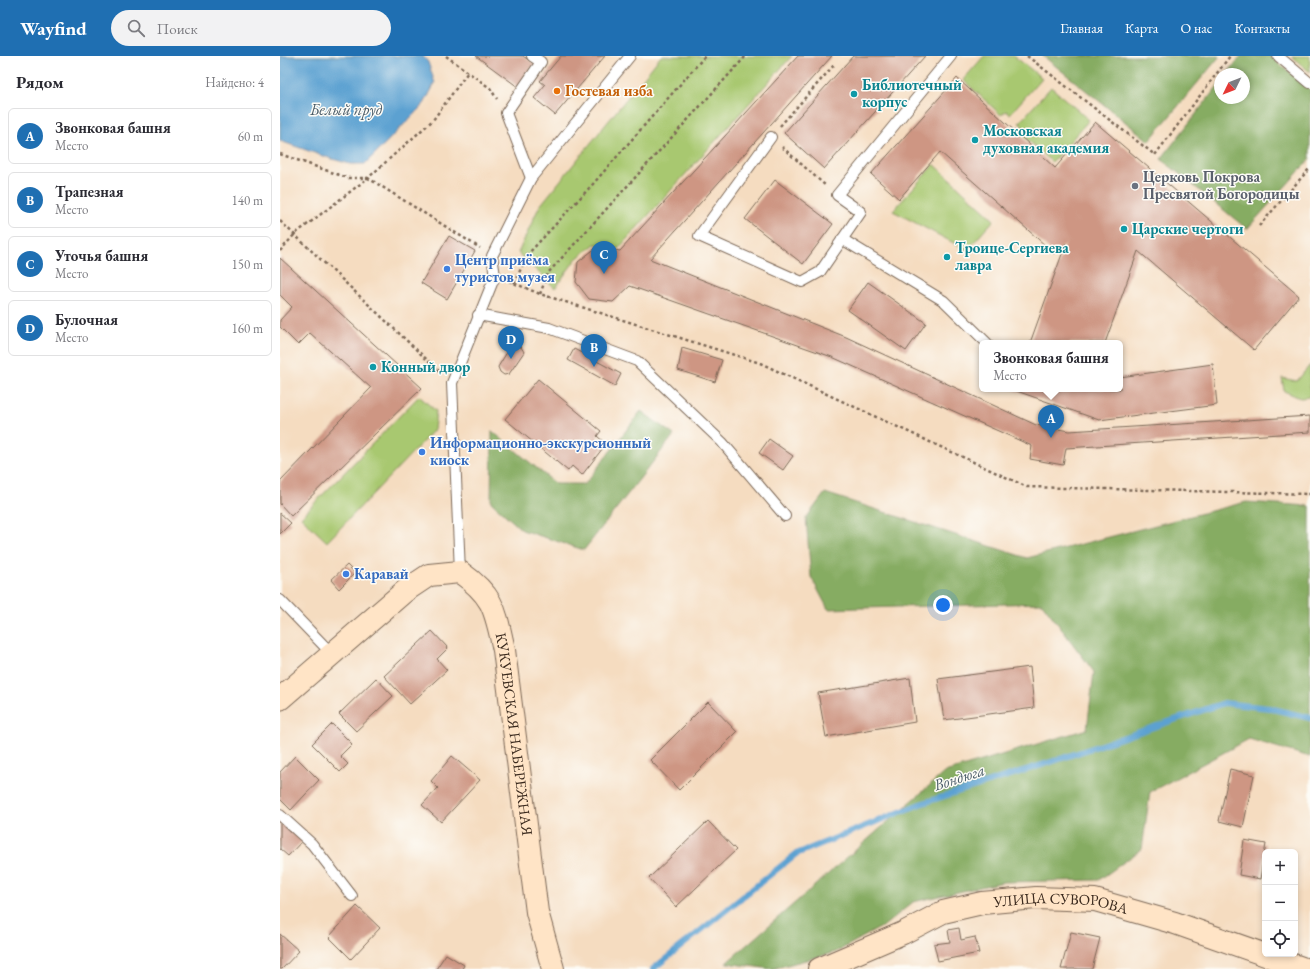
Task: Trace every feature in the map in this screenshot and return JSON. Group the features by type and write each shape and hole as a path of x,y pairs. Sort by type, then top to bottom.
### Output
{"main road":[{"path":"280,699 405,591 429,575 460,572"},
{"name":"КУКУЕВСКАЯ НАБЕРЕЖНАЯ","path":"460,572 476,583 495,609 504,650 537,912 553,969"},
{"name":"УЛИЦА СУВОРОВА","path":"819,969 842,964 943,912 982,903 1043,898 1095,900 1175,923 1276,965 1305,969"}],"lane":[{"path":"531,178 506,113 541,62 532,56"},
{"path":"460,572 452,384 478,315 495,276 492,256 531,178 630,56"},
{"path":"771,137 699,236 802,282 820,272 861,212 837,195 951,56"},
{"path":"1278,56 1310,83"},
{"path":"842,239 944,301 984,340"},
{"path":"478,315 548,328 637,361 722,442 785,516"},
{"path":"280,600 332,654"},
{"path":"280,815 312,844 352,896"}],"path":[{"path":"446,56 490,88 506,113"},
{"path":"514,283 528,254 593,184 706,56"},
{"path":"540,294 548,273 746,56"},
{"path":"1027,56 1155,155 1230,56"},
{"path":"835,64 771,137 837,195"},
{"path":"280,251 295,234 368,178 433,120 468,72"},
{"path":"280,154 348,178 368,178 492,256"},
{"path":"1259,226 1310,168"},
{"path":"280,221 452,384"},
{"path":"495,276 540,294 760,363 1027,487 1310,494"}],"green space":[{"path":"661,56 792,56 618,249 595,244 576,259 555,288 518,253 539,207"},
{"path":"984,56 1014,56 1042,78 1010,114 1006,111 1001,115 963,80"},
{"path":"1043,56 1220,56 1149,141"},
{"path":"1241,56 1270,56 1310,89 1310,159 1247,229 1161,159 1214,91 1214,104 1250,104 1250,68 1232,68"},
{"path":"1291,56 1310,56 1310,72"},
{"path":"1051,87 1089,120 1052,162 1018,131 1023,126 1019,123"},
{"path":"934,164 994,220 967,250 893,211"},
{"path":"1310,365 1310,397 1300,398 1284,391 1282,378 1297,381"},
{"path":"419,396 436,411 434,430 327,542 301,517"},
{"path":"641,411 674,435 584,550 522,530 491,502 492,431 556,484 585,484"},
{"path":"825,493 1027,558 1246,502 1310,506 1310,757 1249,739 1150,792 1142,849 1099,880 1003,882 913,902 885,925 836,952 772,969 726,963 945,772 1087,729 1094,672 1042,603 828,609 811,577 806,518"}],"water":[{"name":"Белый пруд","path":"280,56 423,56 428,62 435,83 424,104 365,164 350,164 280,141"}],"building":[{"path":"476,56 523,56 534,64 518,87"},
{"name":"Гостевая изба","path":"561,56 605,56 555,115 534,98 545,85 540,81"},
{"path":"798,56 832,56 650,259 846,337 1036,425 1069,431 1310,416 1310,432 1066,448 1063,465 1030,459 1032,446 832,357 630,286 613,302 589,299 576,282 578,262 597,247 620,251"},
{"name":"Библиотечный корпус","path":"853,56 925,56 824,169 784,133"},
{"path":"957,78 1055,168 1095,122 1299,296 1254,350 1138,251 1106,340 1031,340 1066,243 1055,254 940,152 899,199 871,174"},
{"path":"775,180 833,224 803,264 745,219"},
{"path":"449,236 475,251 447,299 421,283"},
{"name":"Конный двор","path":"280,258 422,388 291,516 280,504 280,482 371,388 310,333 298,345 280,327 280,320 292,307 280,295"},
{"path":"868,282 926,323 906,351 848,310"},
{"path":"512,344 521,347 524,352 509,374 504,375 500,372 498,367"},
{"path":"682,348 722,360 715,382 678,370"},
{"path":"574,349 621,374 615,386 568,360"},
{"path":"1213,364 1217,405 1099,420 1020,392 1123,392 1123,377"},
{"path":"538,379 601,431 597,436 606,444 582,475 572,466 568,471 505,419"},
{"path":"769,439 793,456 783,470 759,453"},
{"path":"280,513 291,523 280,534"},
{"path":"347,565 355,573 339,589 331,580"},
{"path":"432,631 448,648 437,659 447,670 410,704 384,676"},
{"path":"1030,667 1034,708 944,720 938,679"},
{"path":"376,678 393,696 356,731 339,714"},
{"path":"910,678 915,722 826,737 818,693"},
{"path":"708,702 737,732 679,790 650,760"},
{"path":"332,724 352,744 340,756 348,764 340,772 312,744"},
{"path":"295,756 319,780 291,810 280,799 280,772"},
{"path":"452,756 480,780 441,822 422,805 438,788 431,781"},
{"path":"1230,769 1254,775 1243,827 1219,821"},
{"path":"280,821 303,840 288,856 280,849"},
{"path":"708,821 736,850 676,907 649,878"},
{"path":"1244,840 1266,844 1265,849 1262,849 1262,867 1260,879 1239,875"},
{"path":"357,906 380,928 351,959 329,937"},
{"path":"959,928 961,940 975,937 979,953 938,961 934,944 950,942 948,930"},
{"path":"1071,932 1100,938 1092,969 1061,969"},
{"path":"280,934 299,951 282,969 280,969"},
{"path":"446,954 464,965 462,969 436,969"}],"waterway":[{"name":"Вондюга","path":"653,969 796,854 920,804 1048,763 1224,703 1269,708 1310,718"}],"place":[{"name":"Гостевая изба","path":"557,91"},
{"name":"Библиотечный корпус","path":"854,94"},
{"name":"Московская духовная академия","path":"975,140"},
{"name":"Церковь Покрова Пресвятой Богородицы","path":"1135,186"},
{"name":"Царские чертоги","path":"1124,229"},
{"name":"Троице-Сергиева лавра","path":"947,257"},
{"name":"Центр приёма туристов музея","path":"447,269"},
{"name":"Уточья башня","path":"604,274"},
{"name":"Булочная","path":"511,359"},
{"name":"Конный двор","path":"373,367"},
{"name":"Трапезная","path":"594,367"},
{"name":"Звонковая башня","path":"1051,438"},
{"name":"Информационно-экскурсионный киоск","path":"422,452"},
{"name":"Каравай","path":"346,574"}]}
